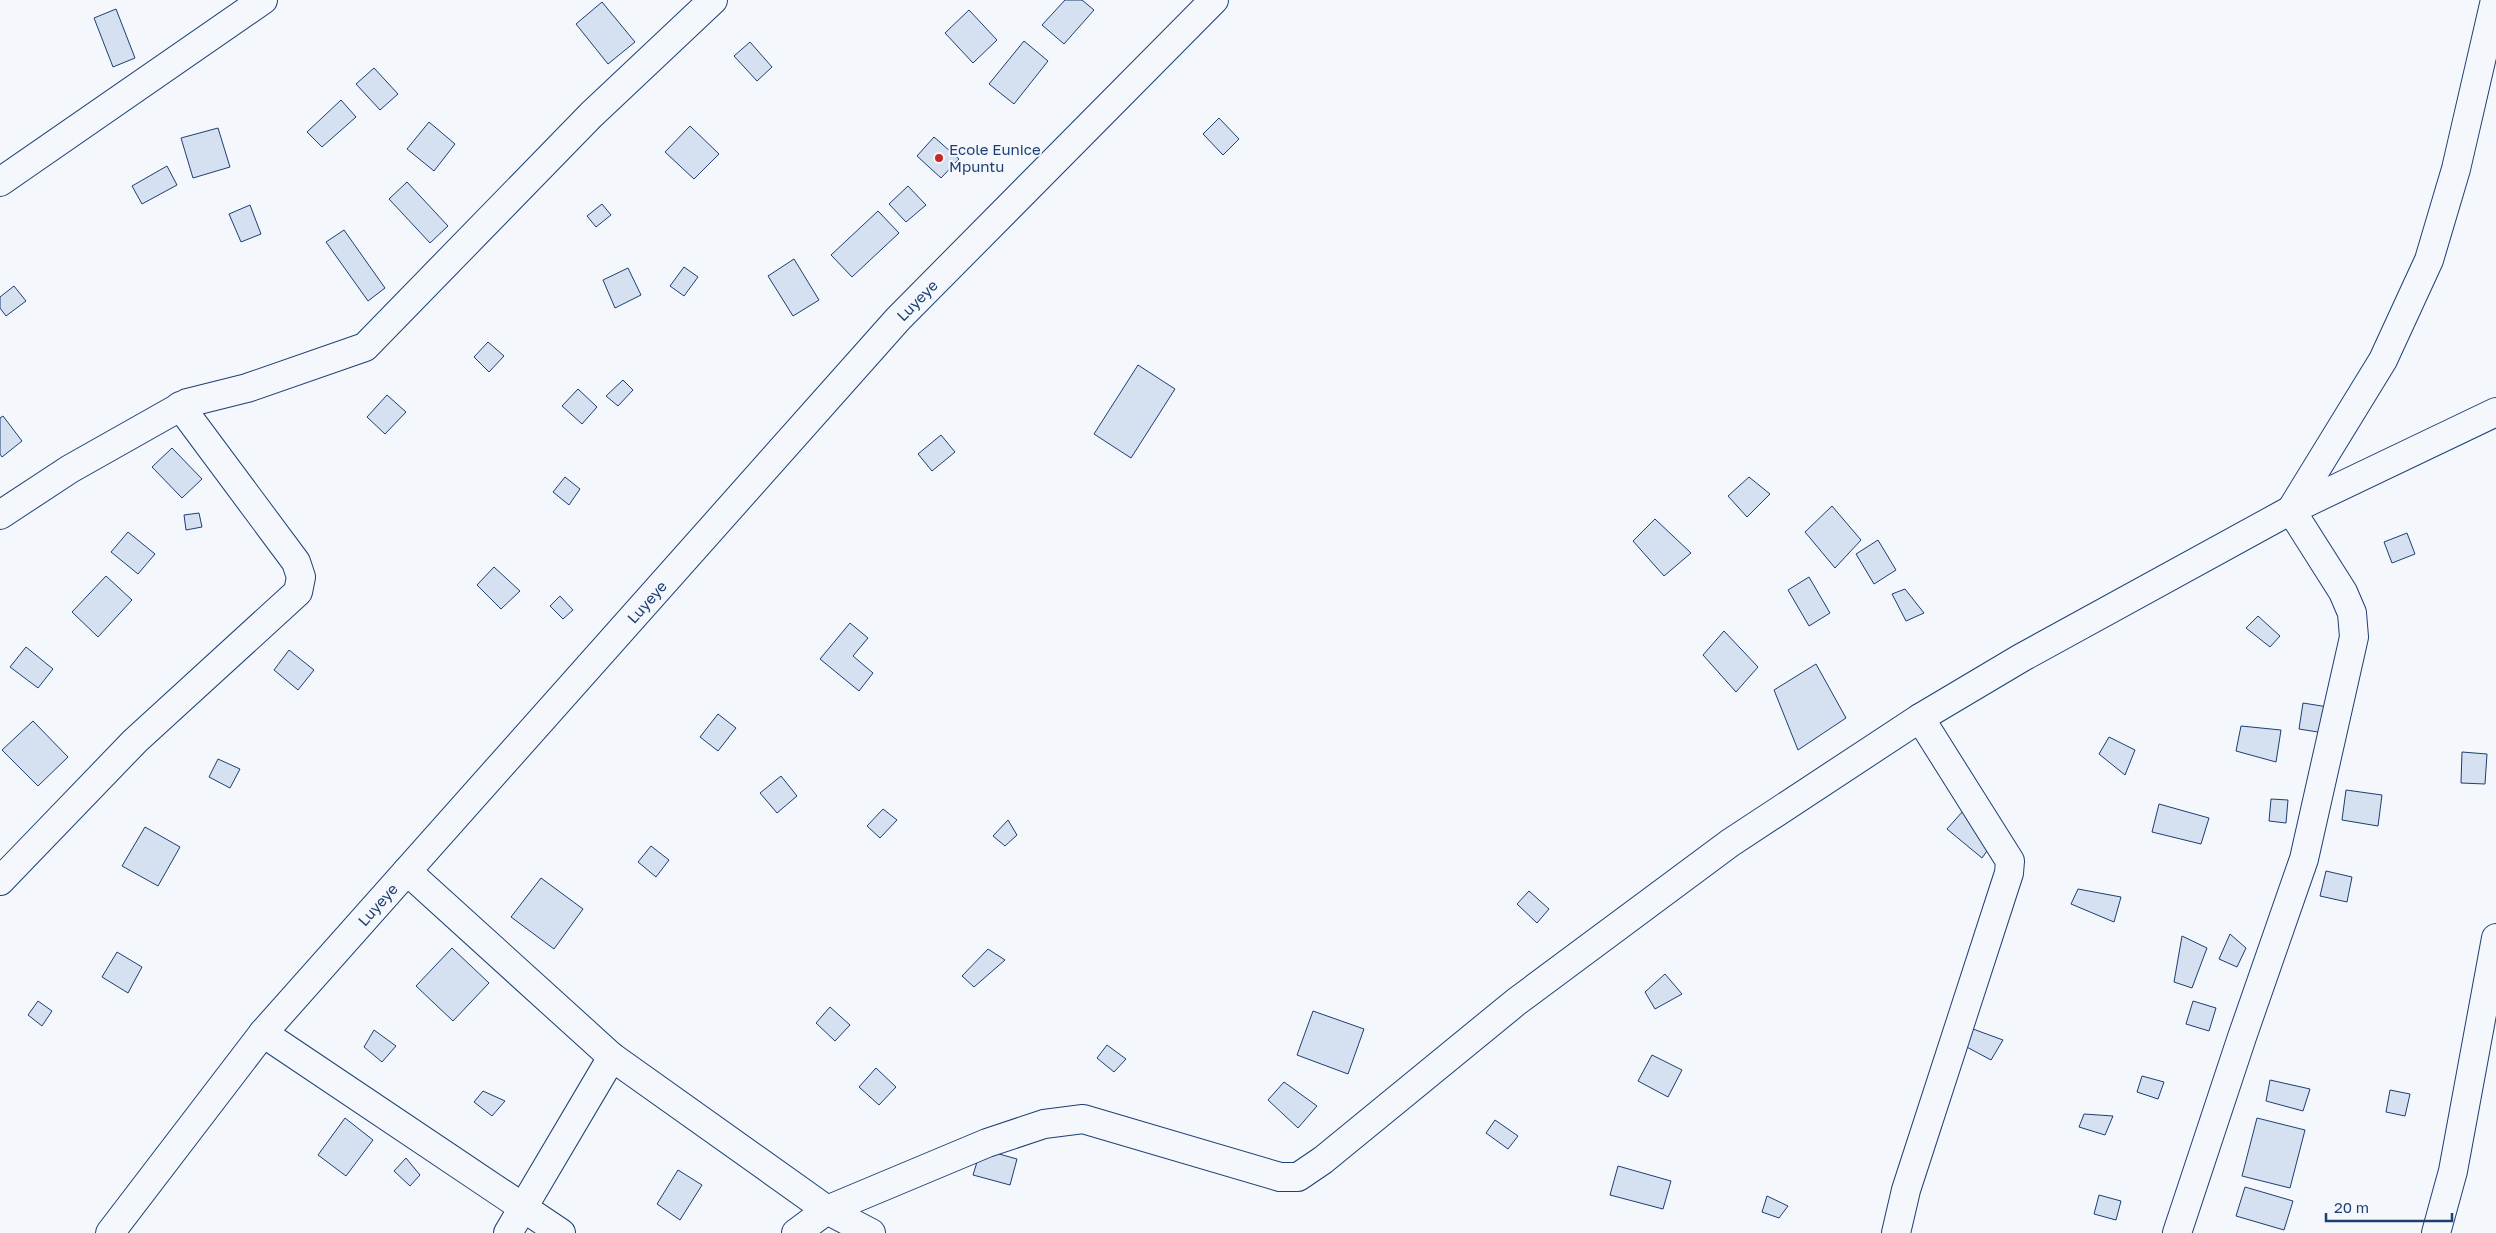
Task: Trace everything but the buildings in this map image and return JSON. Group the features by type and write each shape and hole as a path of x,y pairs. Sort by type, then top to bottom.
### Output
{"street":[{"path":"0,182 262,0"},
{"path":"0,515 70,469 180,406 247,388 365,347 592,115 713,0"},
{"name":"Luyeye","path":"110,1233 263,1033 898,319 1214,0"},
{"path":"2290,510 2383,360 2429,260 2456,169 2495,0"},
{"path":"0,881 135,741 298,592 301,577 296,562 180,406"},
{"path":"796,1233 827,1210 987,1143 1044,1124 1083,1119 1280,1177 1298,1177 1323,1160 1516,1002 1730,843 1920,718 2030,654 2290,510 2496,412"},
{"path":"2177,1233 2242,1037 2304,860 2354,637 2352,613 2343,592 2290,510"},
{"path":"1896,1233 1906,1190 2009,873 2010,861 2005,850 1920,718"},
{"path":"407,871 612,1057 827,1210 871,1233"},
{"path":"2436,1233 2453,1171 2496,938"},
{"path":"263,1033 561,1233"},
{"path":"508,1233 612,1057"}],"place":[{"name":"Ecole Eunice Mpuntu","path":"939,158"}]}
